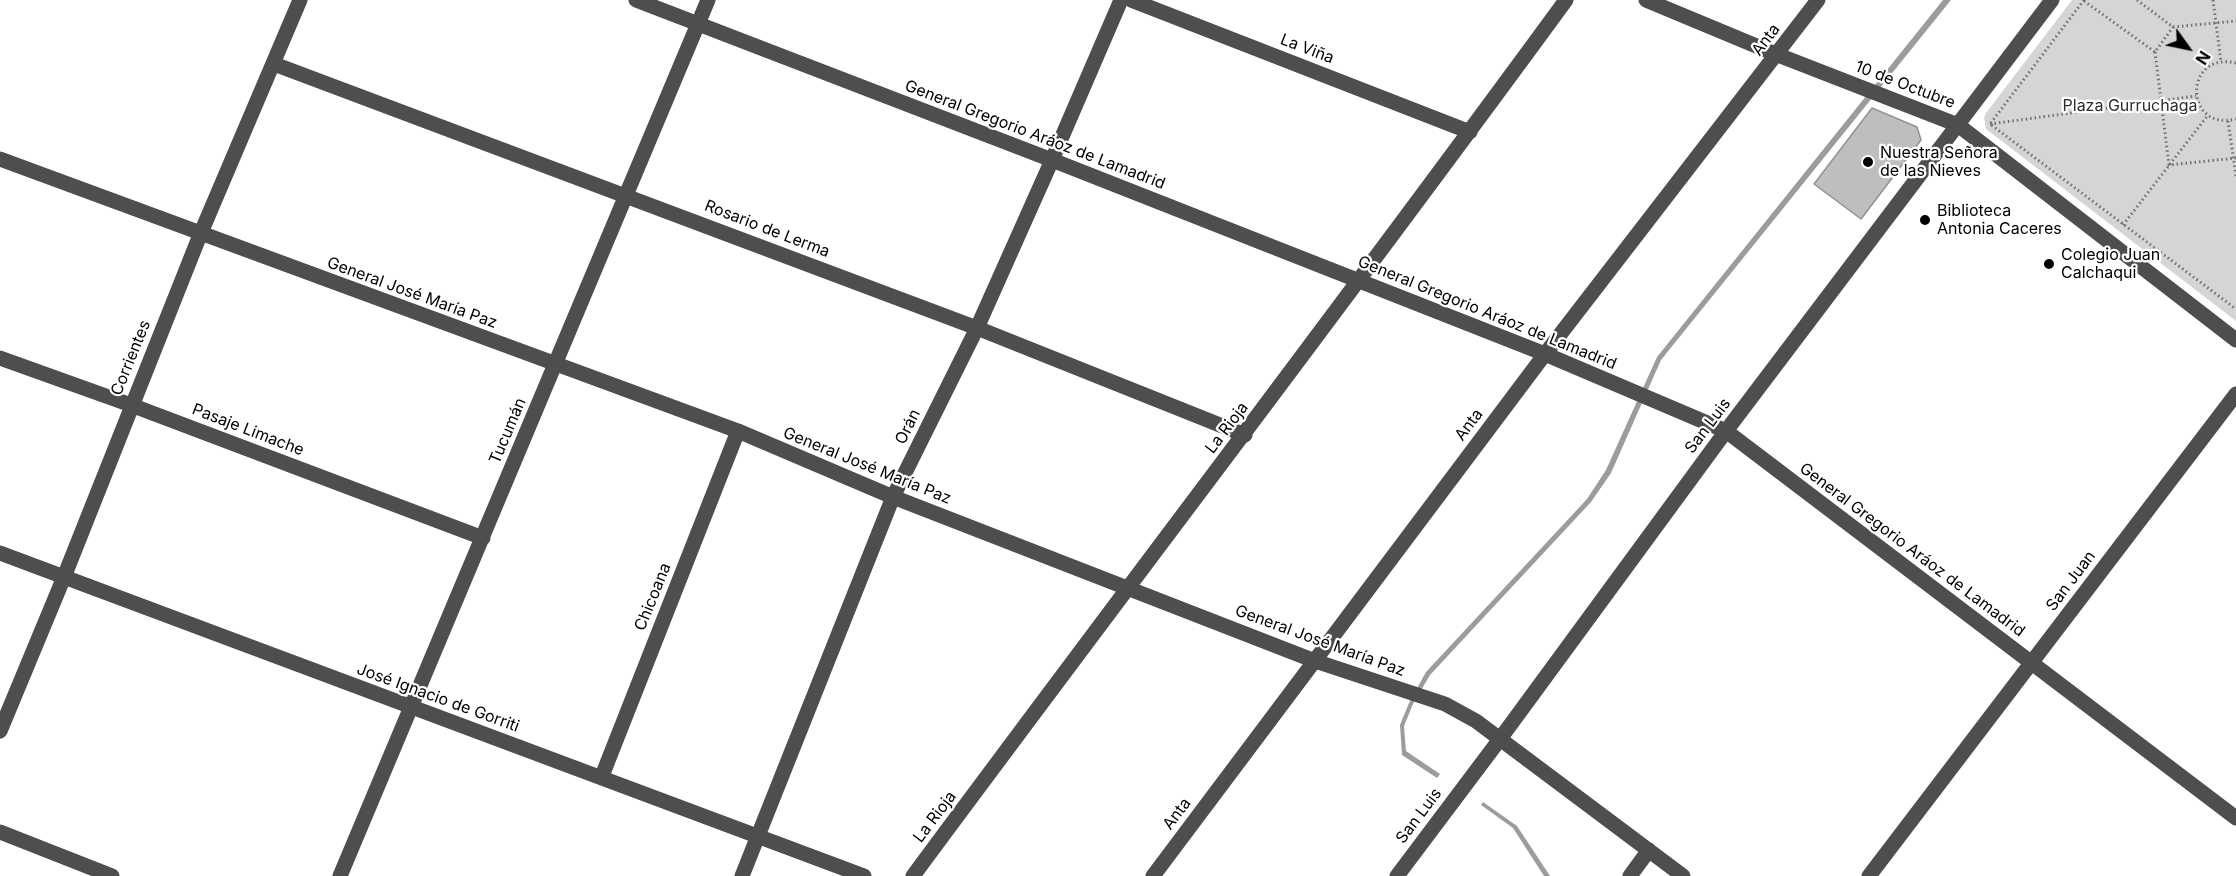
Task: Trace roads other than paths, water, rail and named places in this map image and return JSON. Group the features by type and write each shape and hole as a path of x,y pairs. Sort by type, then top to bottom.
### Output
{"street":[{"name":"Corrientes","path":"0,731 200,235 300,0"},
{"name":"General Gregorio Aráoz de Lamadrid","path":"636,0 1052,160 1545,354 1726,431 2236,818"},
{"name":"Tucumán","path":"340,876 708,0"},
{"name":"Orán","path":"742,876 893,498 976,328 1121,0"},
{"name":"La Viña","path":"1131,0 1470,132"},
{"name":"La Rioja","path":"913,876 1128,587 1245,435 1566,0"},
{"name":"10 de Octubre","path":"1646,0 1778,55 1958,125 2236,340"},
{"name":"Anta","path":"1153,876 1545,354 1778,55 1818,0"},
{"name":"San Luis","path":"1396,876 1500,739 1726,431 2052,0"},
{"name":"Rosario de Lerma","path":"274,64 976,328 1245,435"},
{"name":"General José María Paz","path":"0,159 200,235 738,431 893,498 1315,661 1445,704 1476,721 1683,876"},
{"name":"Pasaje Limache","path":"0,358 483,538"},
{"name":"San Juan","path":"1869,876 2236,394"},
{"name":"Chicoana","path":"602,776 738,431"},
{"name":"José Ignacio de Gorriti","path":"0,553 412,708 602,776 864,876"},
{"path":"0,832 112,876"},
{"path":"1630,876 1649,850"}],"place":[{"name":"Nuestra Señora de las Nieves","path":"1868,162"},
{"name":"Biblioteca Antonia Caceres","path":"1925,220"},
{"name":"Colegio Juan Calchaqui","path":"2049,264"}],"park label":[{"name":"Plaza Gurruchaga","path":"2130,106"}]}
